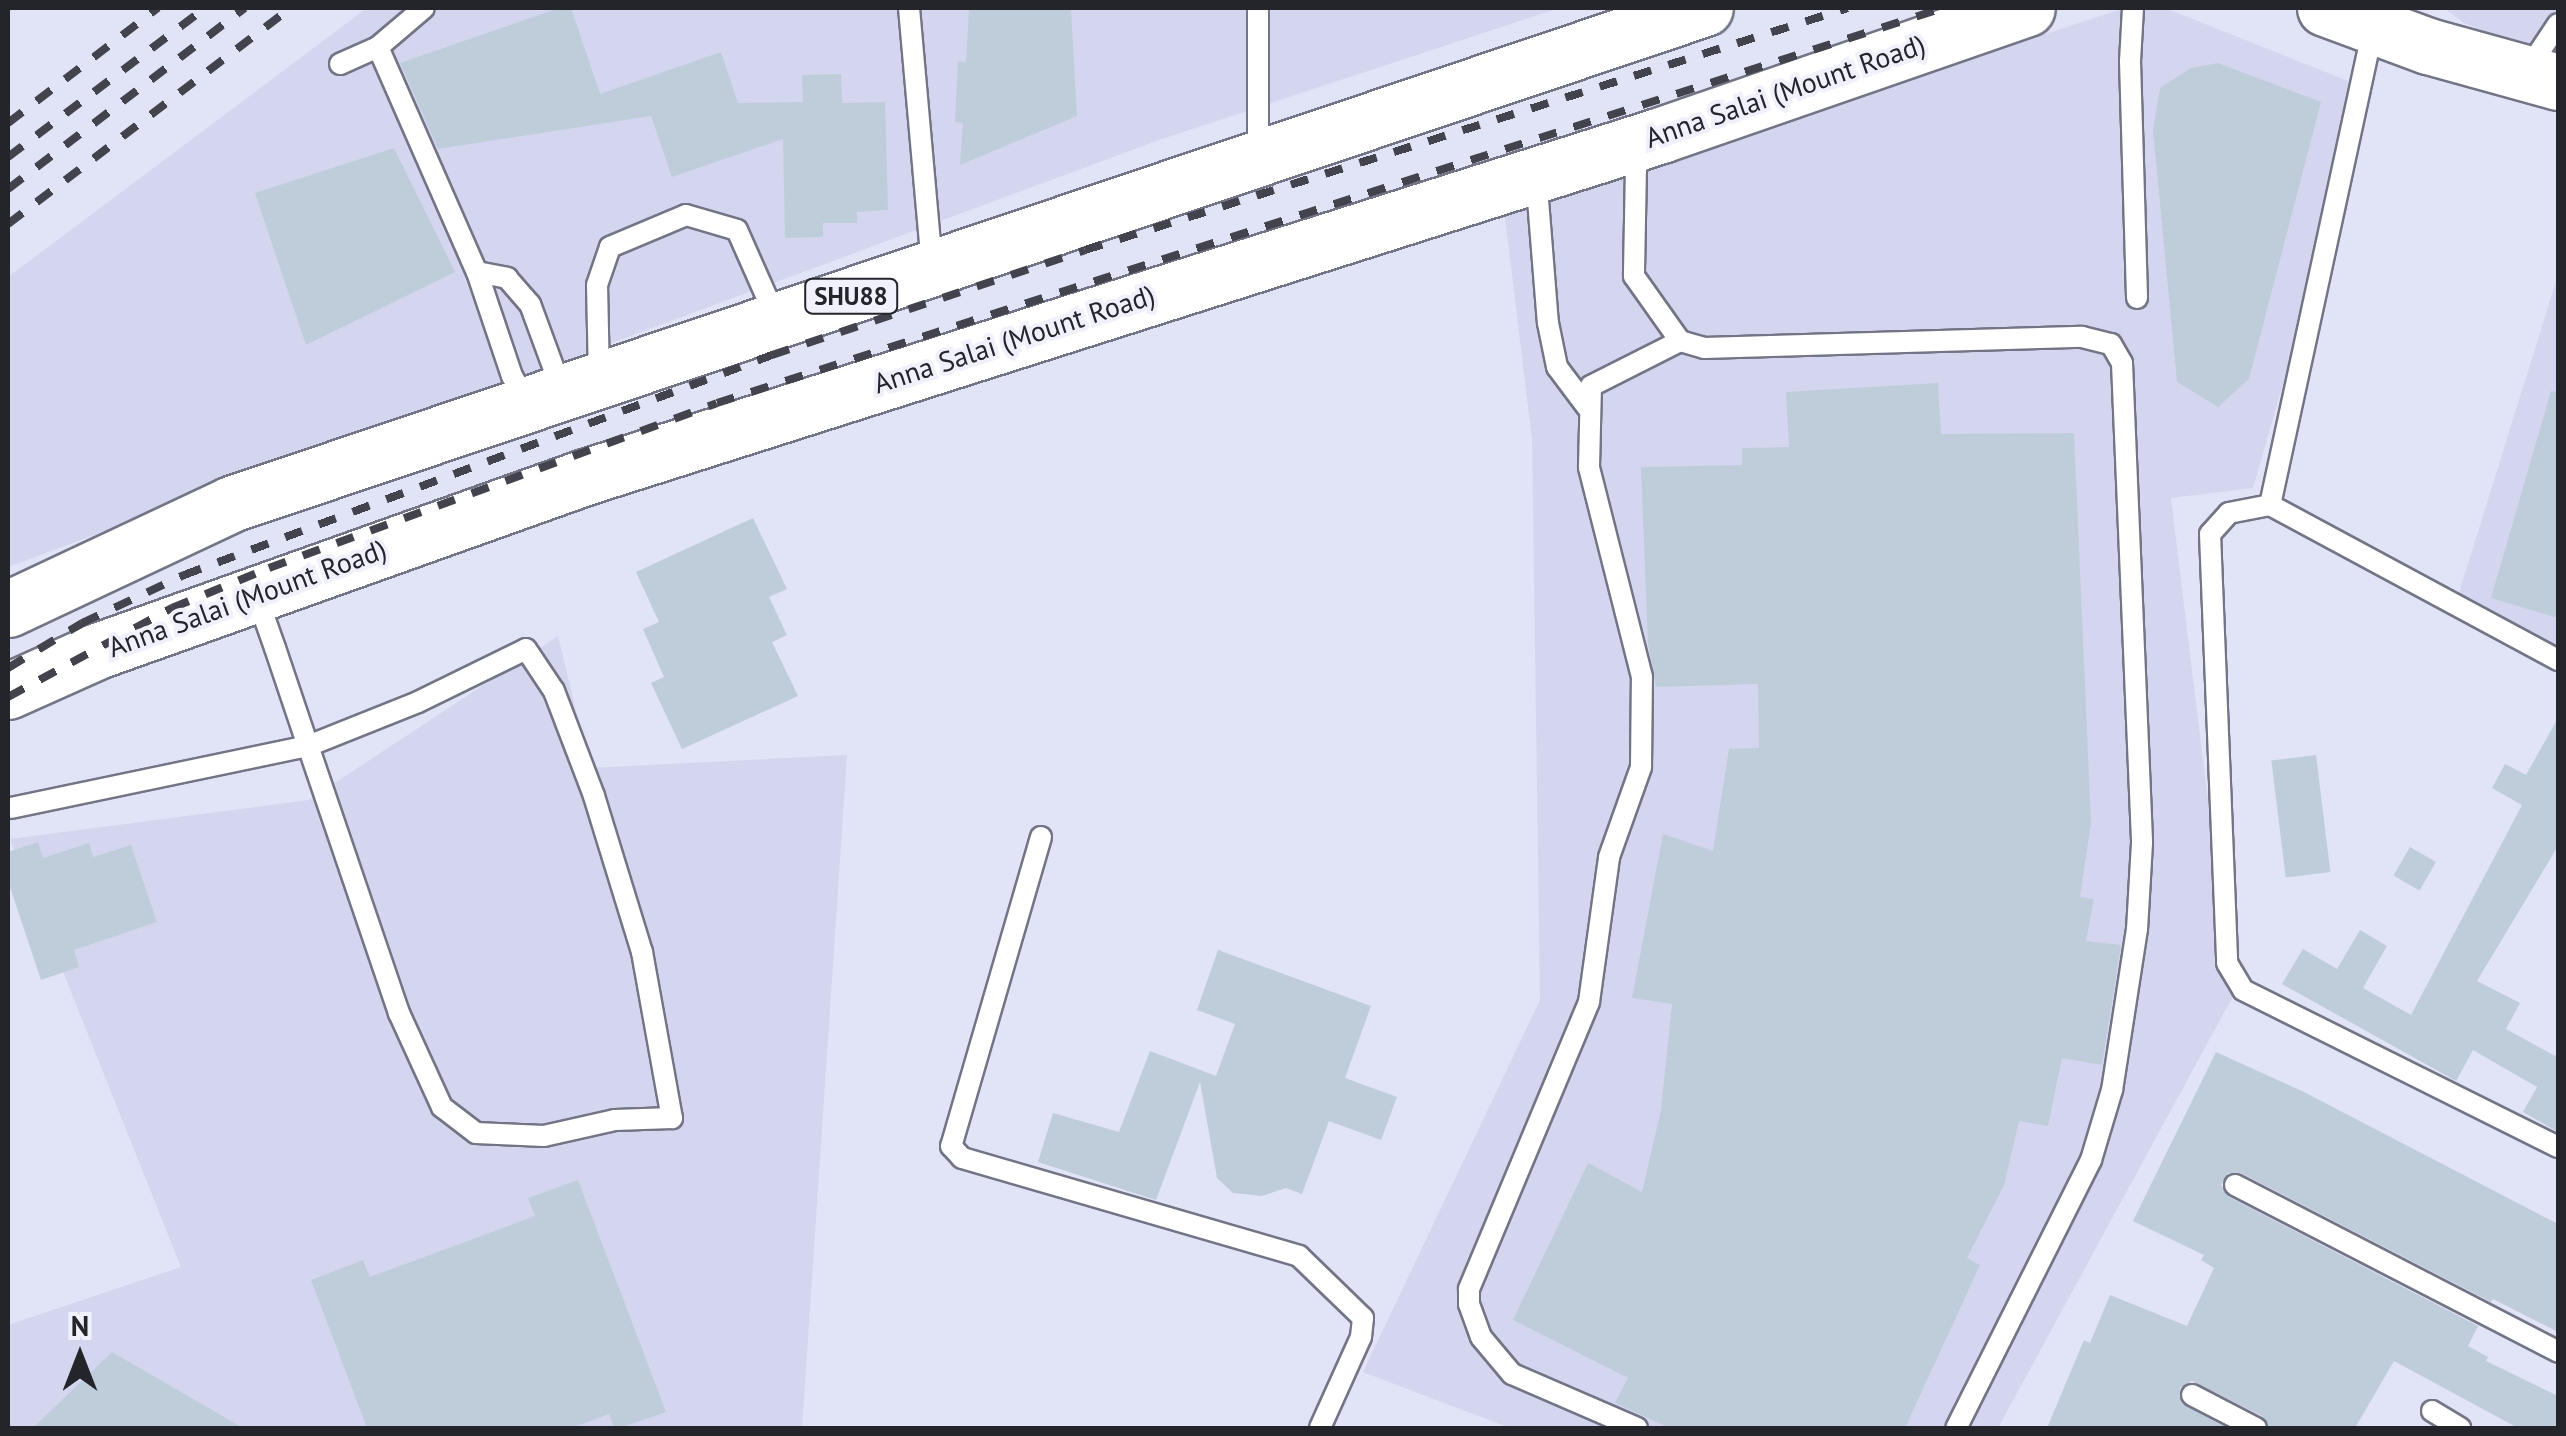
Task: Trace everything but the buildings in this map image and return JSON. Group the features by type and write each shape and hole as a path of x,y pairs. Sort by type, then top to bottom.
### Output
{"main road":[{"name":"SHU88","path":"8,609 232,504 1258,160 1644,19 1704,8"},
{"name":"Anna Salai (Mount Road)","path":"8,691 97,651 585,477 1661,135 2028,8"},
{"path":"2380,21 2550,77"}],"lane":[{"path":"340,64 378,47 424,8"},
{"path":"909,8 932,269"},
{"path":"1258,8 1258,160"},
{"path":"2134,8 2130,61 2137,298"},
{"path":"2270,505 2380,21"},
{"path":"2550,77 2558,24"},
{"path":"378,47 478,272 512,376 563,393"},
{"path":"1661,135 1636,167 1634,276 1680,341 1704,348 2082,337 2111,344 2122,363 2142,843 2142,889 2132,965 2112,1090 2091,1160 1956,1428"},
{"path":"1536,174 1554,352 1558,366 1587,407"},
{"path":"563,393 610,247 686,215 737,230 778,321"},
{"path":"478,272 507,278 530,304 563,393"},
{"path":"1637,1428 1512,1374 1481,1338 1469,1304 1477,1262 1589,1002 1609,857 1641,766 1642,676 1589,466 1587,407 1591,386 1680,341"},
{"path":"2558,660 2270,505 2229,513 2210,534 2227,962 2243,990 2558,1147"},
{"path":"11,808 308,746 418,702 526,649 554,691 594,796 642,952 672,1118 615,1120 544,1136 476,1133 442,1107 400,1014 308,746 257,595"},
{"path":"1041,837 951,1146 962,1158 1299,1256 1363,1318 1361,1338 1320,1428"},
{"path":"2235,1185 2558,1352"},
{"path":"2192,1395 2256,1428"},
{"path":"2432,1411 2460,1428"}],"shaded area":[{"path":"367,8 1559,8 1159,140 8,567 8,277"},
{"path":"2165,8 2368,89 2253,488 2171,498 2232,998 1998,1428 1510,1428 1363,1372 1540,1000 1532,439 1504,209 2122,9"},
{"path":"2444,8 2558,8 2558,60 2464,23"},
{"path":"2558,275 2558,670 2453,612"},
{"path":"558,636 590,768 847,755 802,1428 8,1428 8,1325 181,1267 10,839 309,800"}],"railway":[{"path":"8,123 158,8"},
{"path":"8,157 205,8"},
{"path":"8,189 245,8"},
{"path":"8,224 291,8"},
{"path":"8,668 82,623 184,575 772,355 1085,250 1848,8"},
{"path":"8,697 172,608 269,568 717,403 1943,8"}]}
